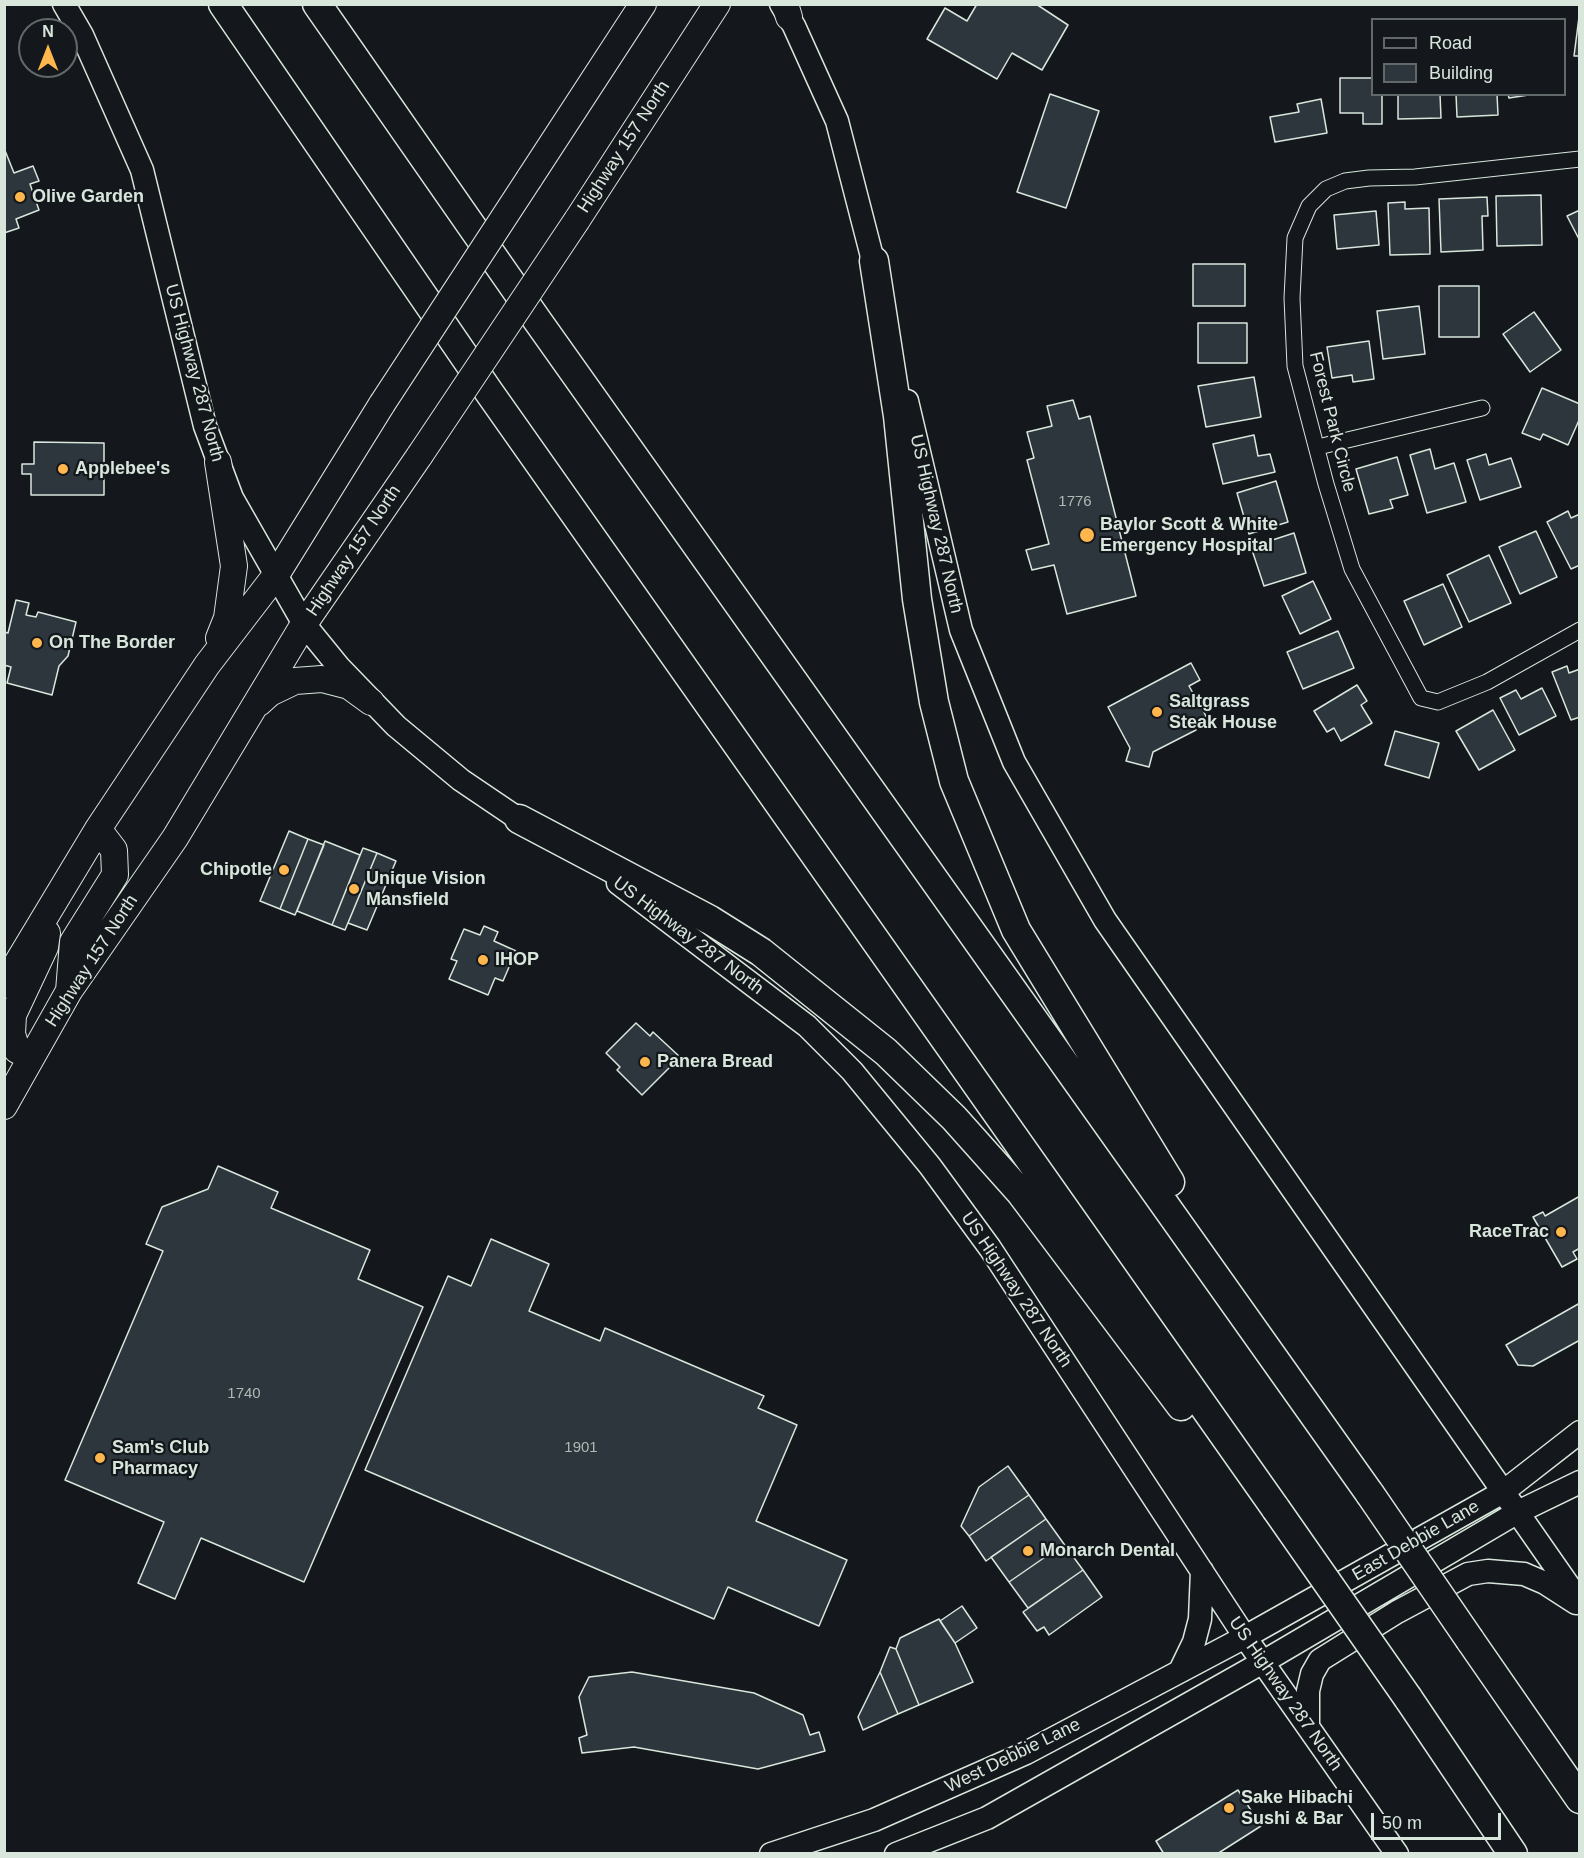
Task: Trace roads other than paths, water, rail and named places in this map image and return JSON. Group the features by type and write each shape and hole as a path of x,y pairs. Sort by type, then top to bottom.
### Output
{"highway":[{"path":"223,4 489,392 1254,1477 1513,1854"},
{"path":"317,4 537,320 1370,1494 1580,1799"},
{"path":"874,261 898,416 917,599 934,702 954,781 1016,930 1206,1241 1247,1320"},
{"path":"519,819 710,920 760,952 886,1053 954,1118 1022,1194 1209,1442 1254,1477"}],"main road":[{"name":"US Highway 287 North","path":"64,4 82,35 142,170 205,426 218,462 232,498 304,624 371,702 461,780 650,906 807,1026 852,1071 930,1166 990,1248 1245,1637 1397,1854"},
{"path":"4,985 49,914 98,829 207,665 276,575 381,404 642,4"},
{"name":"Highway 157 North","path":"4,1106 69,992 175,838 304,624 577,220 717,4"},
{"name":"US Highway 287 North","path":"785,9 837,121 874,261 961,630 1014,762 1105,920 1580,1604"},
{"path":"207,665 227,618 234,566 218,462"},
{"path":"251,712 270,693 295,681 322,679 349,686 371,702"},
{"path":"69,992 73,942 115,875 114,850 98,829"},
{"path":"31,1058 17,1050 12,1034 13,1015 45,947 49,914"},
{"name":"East Debbie Lane","path":"1245,1637 1503,1491 1580,1432"},
{"name":"East Debbie Lane","path":"1263,1662 1518,1512 1580,1482"},
{"path":"1180,1671 1194,1642 1200,1619 1202,1571"},
{"path":"1308,1727 1308,1691 1312,1674 1320,1660 1397,1612 1468,1574 1488,1571 1524,1574 1545,1583 1580,1604"},
{"name":"West Debbie Lane","path":"771,1854 874,1820 1026,1754 1245,1637"},
{"name":"West Debbie Lane","path":"896,1854 987,1818 1263,1662"}],"street":[{"name":"Forest Park Circle","path":"1580,159 1415,177 1345,181 1326,189 1309,206 1295,238 1292,298 1295,366 1326,484 1352,569 1421,698 1438,702 1487,682 1580,630"},
{"path":"1318,447 1482,408"}],"place":[{"name":"Olive Garden","path":"20,197"},
{"name":"Applebee's","path":"63,469"},
{"name":"Baylor Scott & White Emergency Hospital","path":"1087,535"},
{"name":"On The Border","path":"37,643"},
{"name":"Saltgrass Steak House","path":"1157,712"},
{"name":"Chipotle","path":"284,870"},
{"name":"Unique Vision Mansfield","path":"354,889"},
{"name":"IHOP","path":"483,960"},
{"name":"Panera Bread","path":"645,1062"},
{"name":"RaceTrac","path":"1561,1232"},
{"name":"Sam's Club Pharmacy","path":"100,1458"},
{"name":"Monarch Dental","path":"1028,1551"},
{"name":"Sake Hibachi Sushi & Bar","path":"1229,1808"}]}
